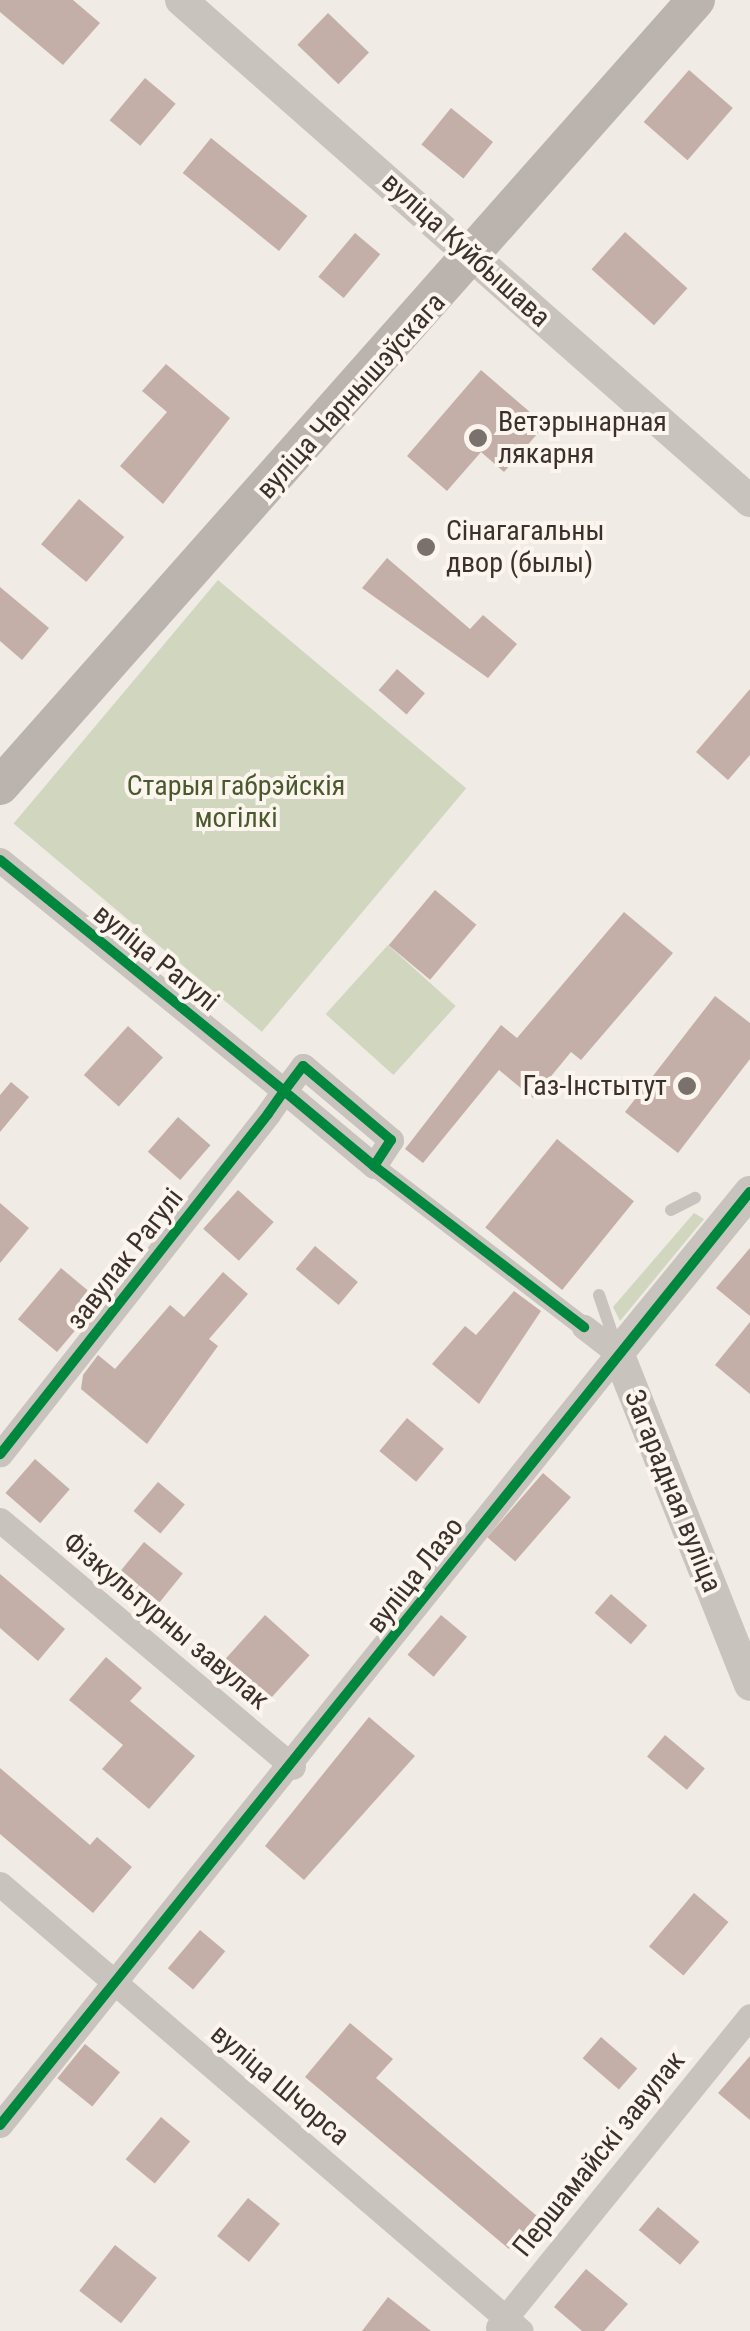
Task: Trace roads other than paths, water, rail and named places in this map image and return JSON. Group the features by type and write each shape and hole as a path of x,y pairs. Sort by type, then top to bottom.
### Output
{"main road":[{"name":"вуліца Чарнышэўскага","path":"0,786 476,258 696,0"}],"street":[{"name":"вуліца Куйбышава","path":"181,0 750,501"},
{"name":"вуліца Рагулі","path":"0,860 374,1166 618,1353"},
{"name":"завулак Рагулі","path":"0,1454 284,1091"},
{"name":"вуліца Лазо","path":"0,2124 294,1767 618,1353 750,1192"},
{"name":"Загарадная вуліца","path":"618,1353 750,1684"},
{"name":"Фізкультурны завулак","path":"0,1520 294,1767"},
{"name":"вуліца Шчорса","path":"0,1884 507,2326"},
{"name":"Першамайскі завулак","path":"507,2326 750,2016"}],"lane":[{"path":"672,1210 695,1198"},
{"path":"600,1295 618,1353"}],"place":[{"name":"Ветэрынарная лякарня","path":"478,438"},
{"name":"Сінагагальны двор (былы)","path":"426,547"},
{"name":"Газ-Інстытут","path":"687,1086"}],"park label":[{"name":"Старыя габрэйскія могілкі","path":"236,802"}]}
